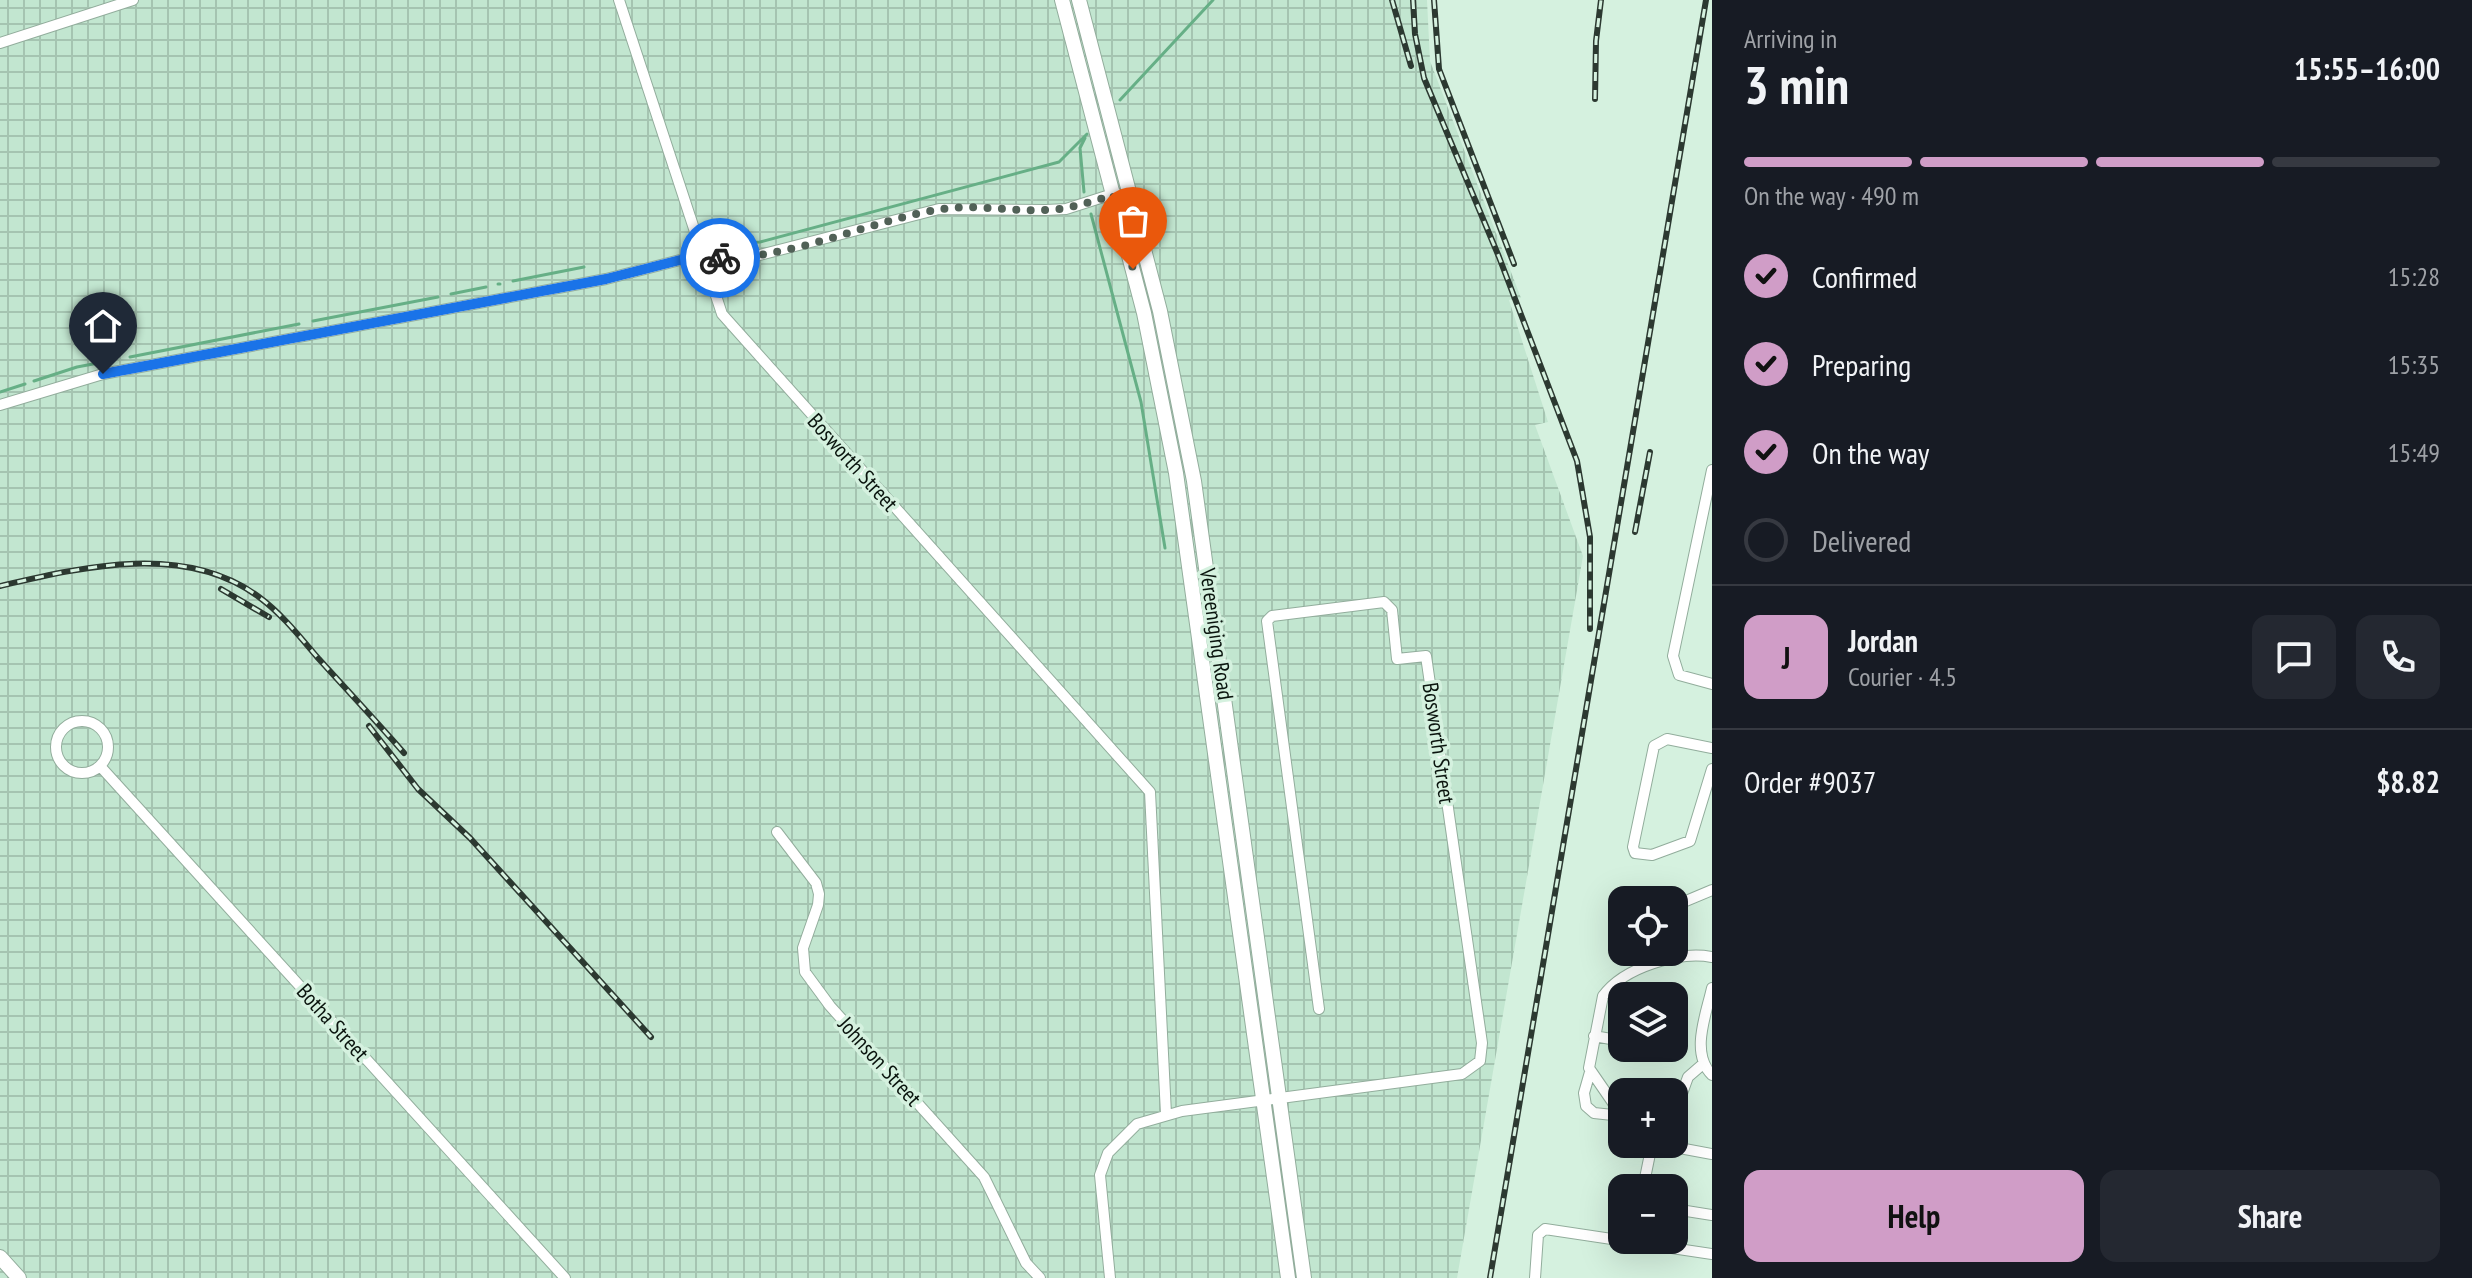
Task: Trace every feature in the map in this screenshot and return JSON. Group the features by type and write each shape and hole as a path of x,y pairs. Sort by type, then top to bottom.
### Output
{"main road":[{"name":"Vereeniging Road","path":"1062,0 1144,313 1176,473 1288,1278"},
{"name":"Vereeniging Road","path":"1079,0 1163,324 1194,481 1304,1278"},
{"path":"0,1257 19,1278"}],"street":[{"path":"0,43 133,0"},
{"name":"Bosworth Street","path":"619,0 722,314 1146,784 1153,803 1166,1114"},
{"path":"0,405 103,374 591,282 680,260 748,258 939,209 1056,210 1129,188"},
{"path":"1712,470 1674,640 1673,664 1679,675 1712,684"},
{"name":"Bosworth Street","path":"1110,1278 1100,1199 1104,1163 1128,1130 1166,1114 1462,1074 1476,1067 1482,1055 1426,656 1397,659 1392,610 1380,601 1272,616 1267,621 1319,1009"},
{"path":"87,720 101,729 108,752 100,766 77,773 62,765 55,742 63,727 87,720"},
{"path":"1712,748 1667,739 1654,746 1635,832 1635,853 1652,855 1690,841 1712,769"},
{"name":"Botha Street","path":"100,766 565,1278"},
{"name":"Johnson Street","path":"777,832 816,883 819,894 803,948 805,972 830,1006 984,1177 1026,1263 1040,1278"},
{"path":"1688,900 1712,890"},
{"path":"1608,1114 1594,1113 1586,1106 1584,1093 1603,996 1615,985 1673,955 1712,957"},
{"path":"1712,988 1700,1051 1703,1064 1712,1075"},
{"path":"1594,1036 1608,1038"},
{"path":"1688,1078 1703,1064"},
{"path":"1590,1072 1608,1097"},
{"path":"1688,1150 1712,1154"},
{"path":"1688,1211 1712,1215"},
{"path":"1535,1278 1538,1235 1545,1229 1608,1237"},
{"path":"1688,1250 1712,1254"}],"shaded area":[{"path":"0,0 1427,0 1430,61 1521,298 1509,300 1548,422 1535,425 1583,556 1457,1278 0,1278"}],"waterway":[{"path":"1120,100 1213,0"},
{"path":"709,243 760,242 1059,162 1087,134"},
{"path":"1084,192 1080,148 1085,138"},
{"path":"1091,214 1141,402 1165,548"},
{"path":"513,281 584,267"},
{"path":"451,294 486,287"},
{"path":"313,321 438,297"},
{"path":"130,357 299,324"},
{"path":"34,381 77,367 114,360"},
{"path":"0,392 25,384"}],"railway":[{"path":"1392,0 1411,66"},
{"path":"1413,0 1415,34 1424,78 1499,257 1577,461 1590,537 1590,629"},
{"path":"1434,0 1439,69 1514,264"},
{"path":"1595,99 1596,41 1601,0"},
{"path":"1490,1278 1706,0"},
{"path":"1635,532 1650,452"},
{"path":"0,586 65,572 132,564 166,564 199,569 230,580 259,597 283,618 404,753"},
{"path":"221,589 269,617"},
{"path":"369,726 418,789 470,838 651,1037"}],"way so far":[{"path":"720,258 748,258 784,250 939,209 1066,209 1113,195 1133,269"}],"route":[{"path":"103,374 606,279 680,260 720,258"}]}
